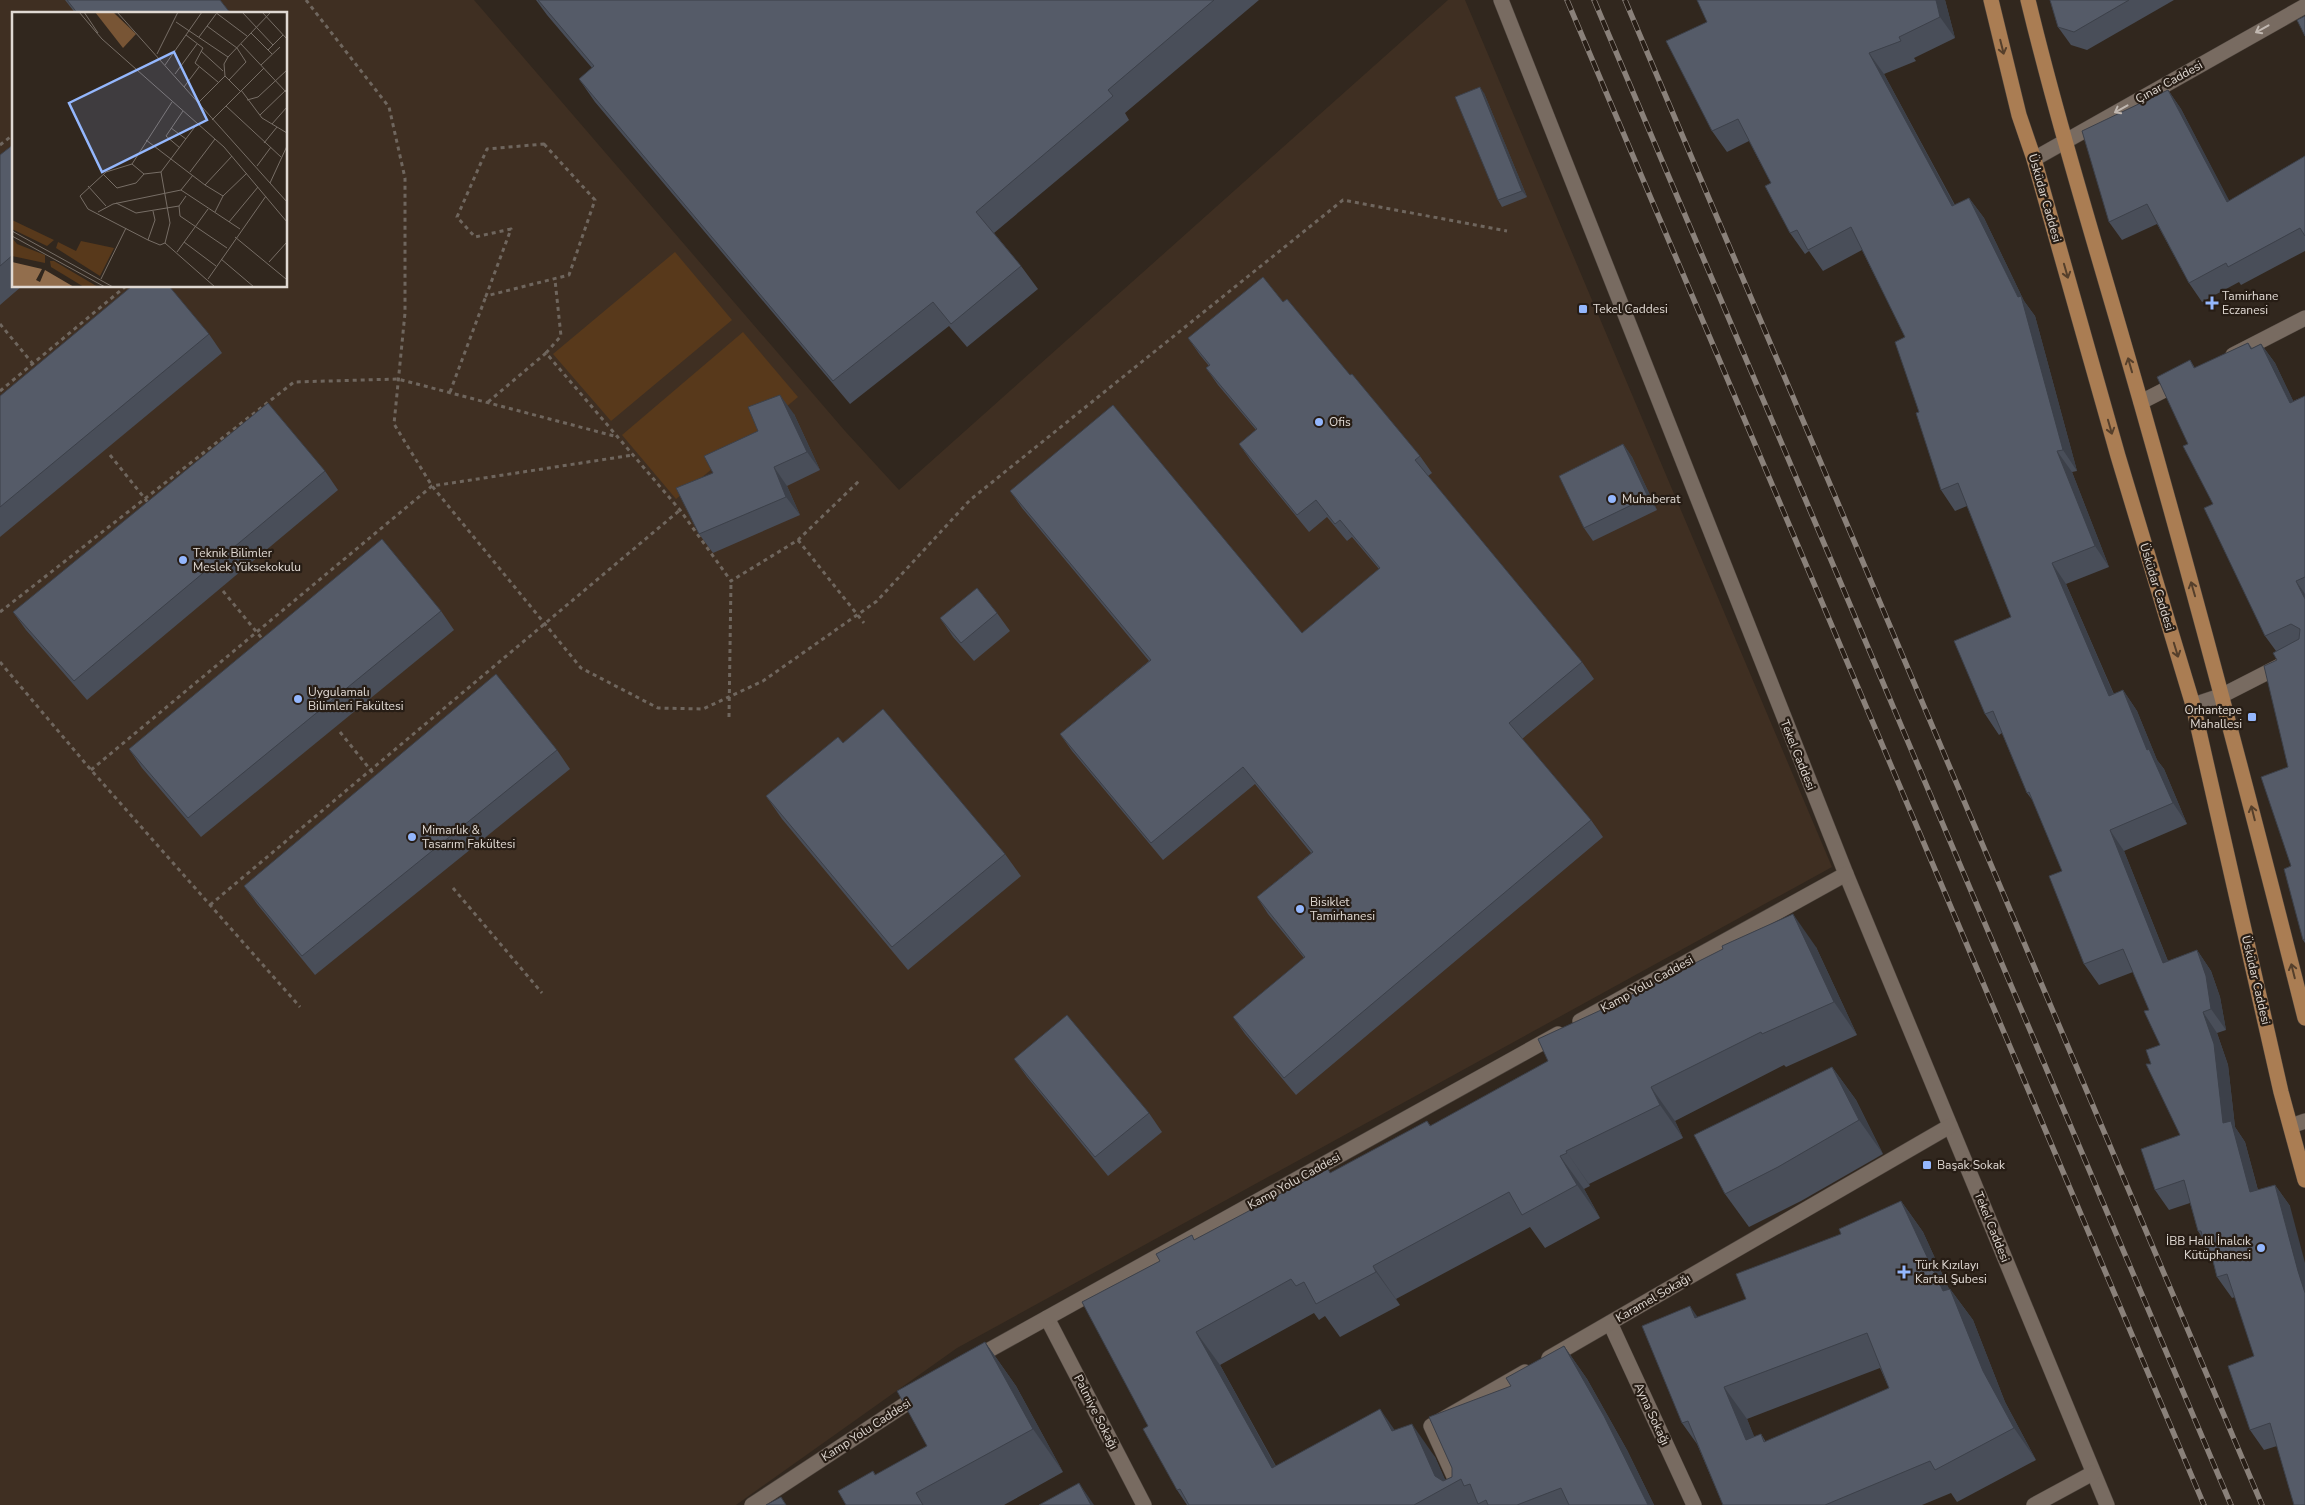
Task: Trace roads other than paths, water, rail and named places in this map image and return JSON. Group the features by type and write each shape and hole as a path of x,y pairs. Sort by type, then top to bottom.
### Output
{"main road":[{"name":"Üsküdar Caddesi","path":"1991,0 2019,115 2034,159 2118,456 2193,706 2305,1180"},
{"path":"2028,0 2052,98 2141,402 2223,695 2305,1018"}],"street":[{"name":"Tekel Caddesi","path":"1501,0 1846,874 2107,1505"},
{"name":"Çınar Caddesi","path":"2034,159 2305,6"},
{"path":"2218,362 2305,318"},
{"path":"2141,402 2193,375"},
{"path":"2193,706 2223,695 2305,653"},
{"name":"Kamp Yolu Caddesi","path":"959,1369 1047,1318 1846,874"},
{"path":"2291,1126 2305,1121"},
{"name":"Karamel Sokağı","path":"1467,1505 1431,1426 1950,1126"},
{"name":"Palmiye Sokağı","path":"1047,1318 1144,1505"},
{"name":"Ayna Sokağı","path":"1610,1323 1694,1505"},
{"name":"Kamp Yolu Caddesi","path":"752,1505 934,1385"},
{"path":"2034,1505 2093,1472"}],"railway":[{"path":"1567,0 2204,1505"},
{"path":"1594,0 2231,1505"},
{"path":"1625,0 2262,1505"}],"place":[{"name":"Tamirhane Eczanesi","path":"2212,303"},
{"name":"Tekel Caddesi","path":"1583,309"},
{"name":"Ofis","path":"1319,422"},
{"name":"Muhaberat","path":"1612,499"},
{"name":"Teknik Bilimler Meslek Yüksekokulu","path":"183,560"},
{"name":"Uygulamalı Bilimleri Fakültesi","path":"298,699"},
{"name":"Orhantepe Mahallesi","path":"2252,717"},
{"name":"Mimarlık & Tasarım Fakültesi","path":"412,837"},
{"name":"Bisiklet Tamirhanesi","path":"1300,909"},
{"name":"Başak Sokak","path":"1927,1165"},
{"name":"İBB Halil İnalcık Kütüphanesi","path":"2261,1248"},
{"name":"Türk Kızılayı Kartal Şubesi","path":"1904,1272"}]}
